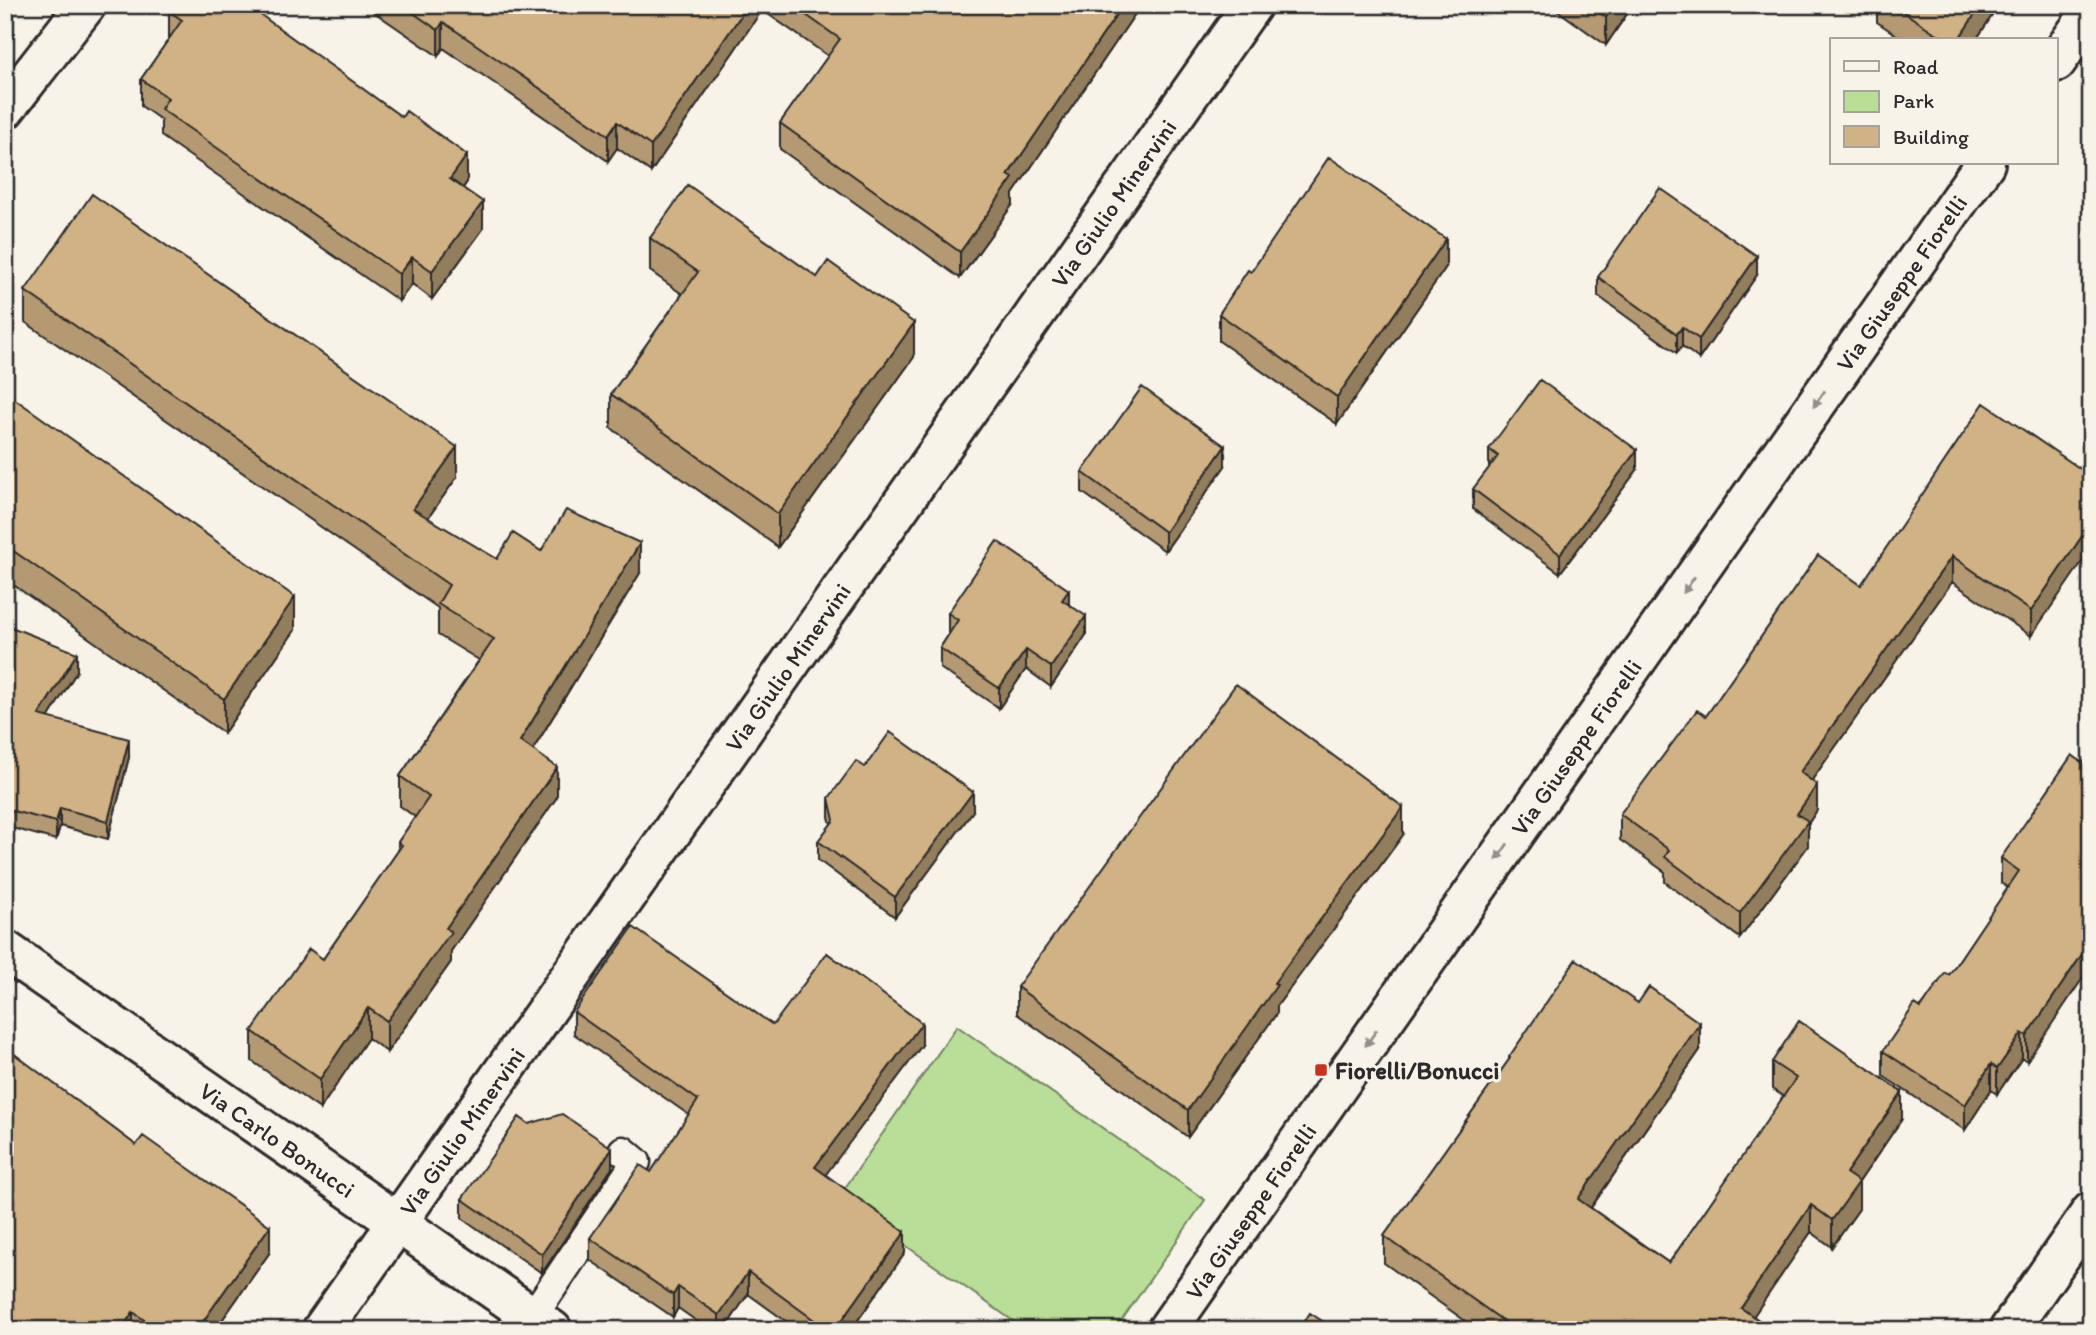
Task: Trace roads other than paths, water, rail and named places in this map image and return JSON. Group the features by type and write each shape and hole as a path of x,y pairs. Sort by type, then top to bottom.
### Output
{"street":[{"path":"5,109 86,5"},
{"name":"Via Giulio Minervini","path":"322,1330 1252,5"},
{"path":"2058,59 2091,12"},
{"name":"Via Giuseppe Fiorelli","path":"1167,1330 1984,164"},
{"name":"Via Carlo Bonucci","path":"5,950 543,1323"},
{"path":"2008,1330 2091,1212"}],"lane":[{"path":"543,1323 636,1162 623,1151"}],"place":[{"name":"Fiorelli/Bonucci","path":"1321,1070"}]}
